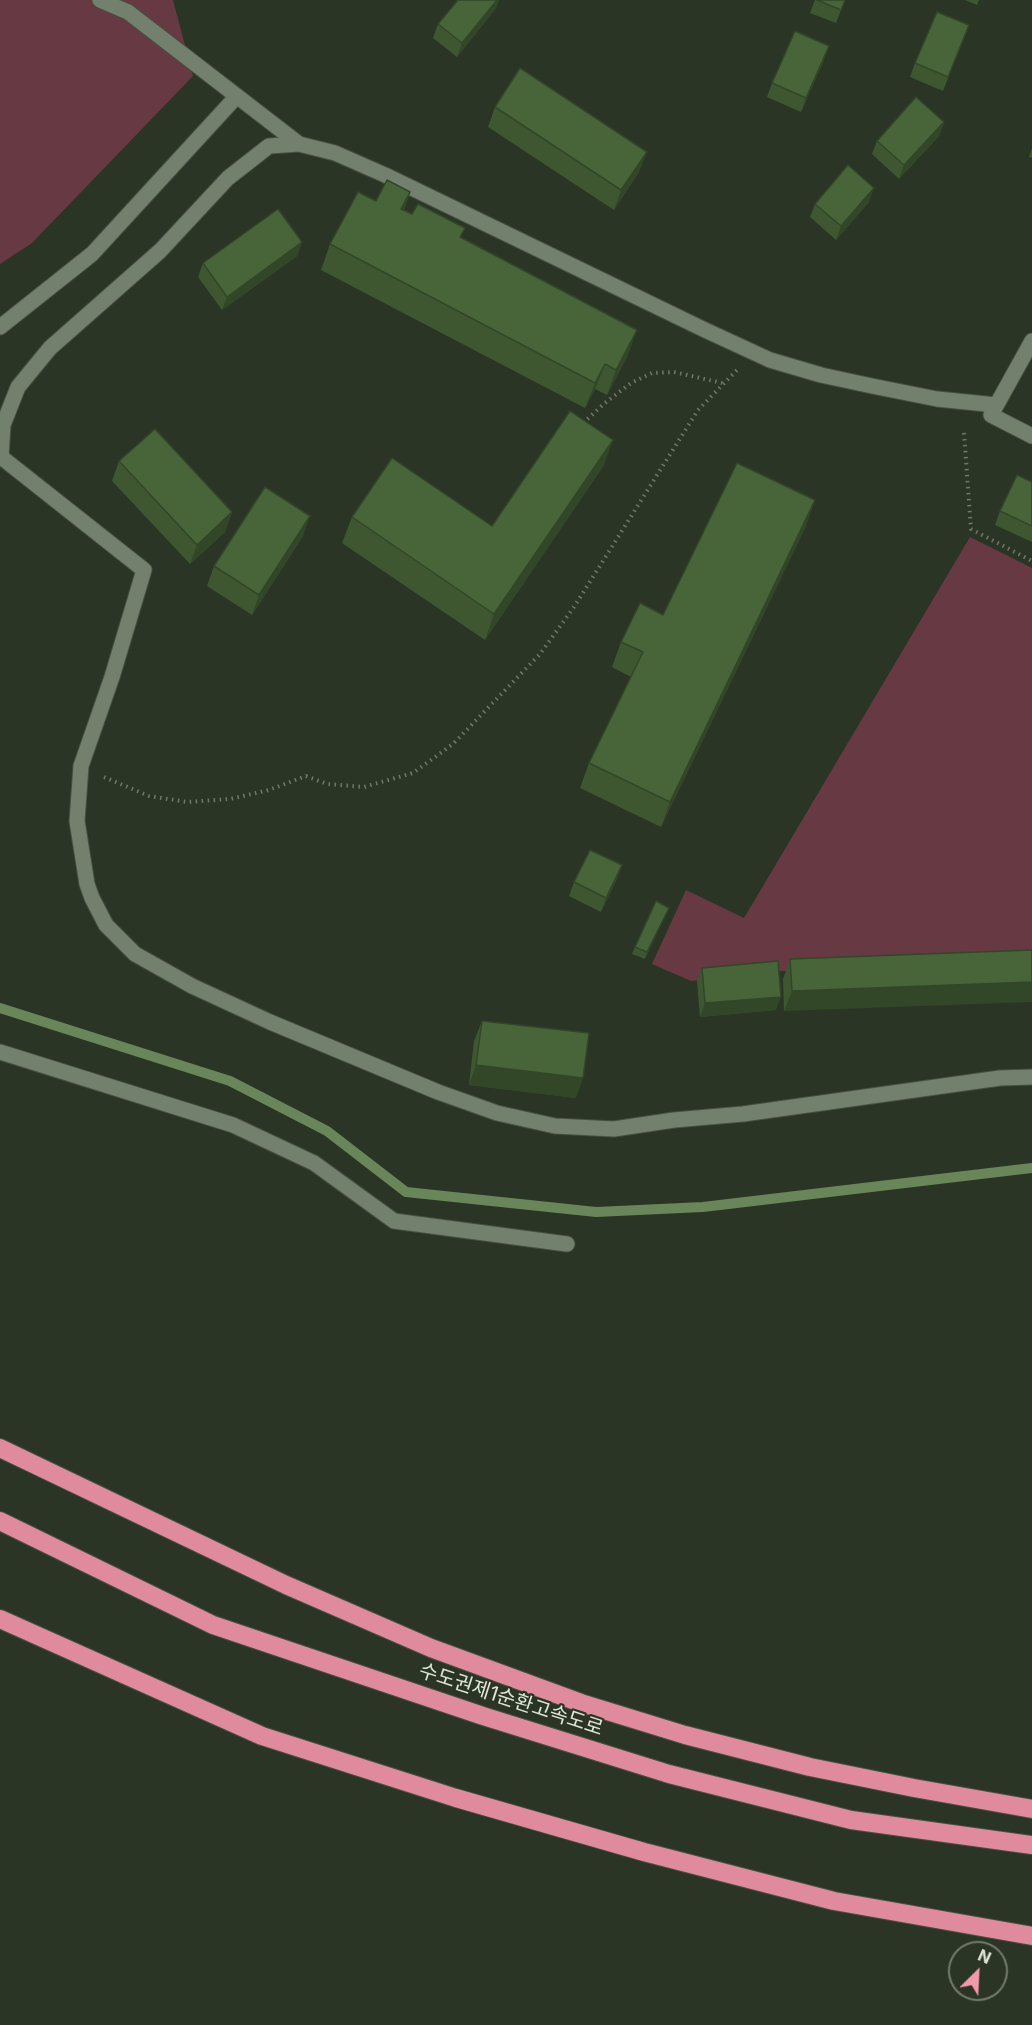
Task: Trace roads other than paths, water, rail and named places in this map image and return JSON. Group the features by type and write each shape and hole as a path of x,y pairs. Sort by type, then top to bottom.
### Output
{"highway":[{"path":"0,1448 286,1585 431,1648 581,1703 684,1735 810,1767 1032,1809"},
{"name":"수도권제1순환고속도로","path":"0,1521 213,1625 483,1716 669,1774 851,1820 1032,1845"},
{"path":"0,1619 262,1736 456,1798 644,1852 834,1901 1032,1936"}],"street":[{"path":"100,0 128,12 299,144"},
{"path":"0,327 92,254 237,96"},
{"path":"996,405 937,399 821,375 770,360 385,175 335,153 299,144 269,146 228,178 160,251 50,348 18,387 3,425 1,457 144,570 112,677 81,766 77,820 87,884 92,898 106,925 135,954 192,986 270,1022 438,1092 496,1113 555,1126 614,1129 674,1120 753,1113 1000,1078 1032,1077"},
{"path":"1032,341 991,415 1032,436"},
{"path":"0,1052 233,1125 314,1163 394,1221 567,1244"}],"waterway":[{"path":"0,1008 230,1081 327,1131 406,1192 596,1212 703,1207 1032,1168"}]}
